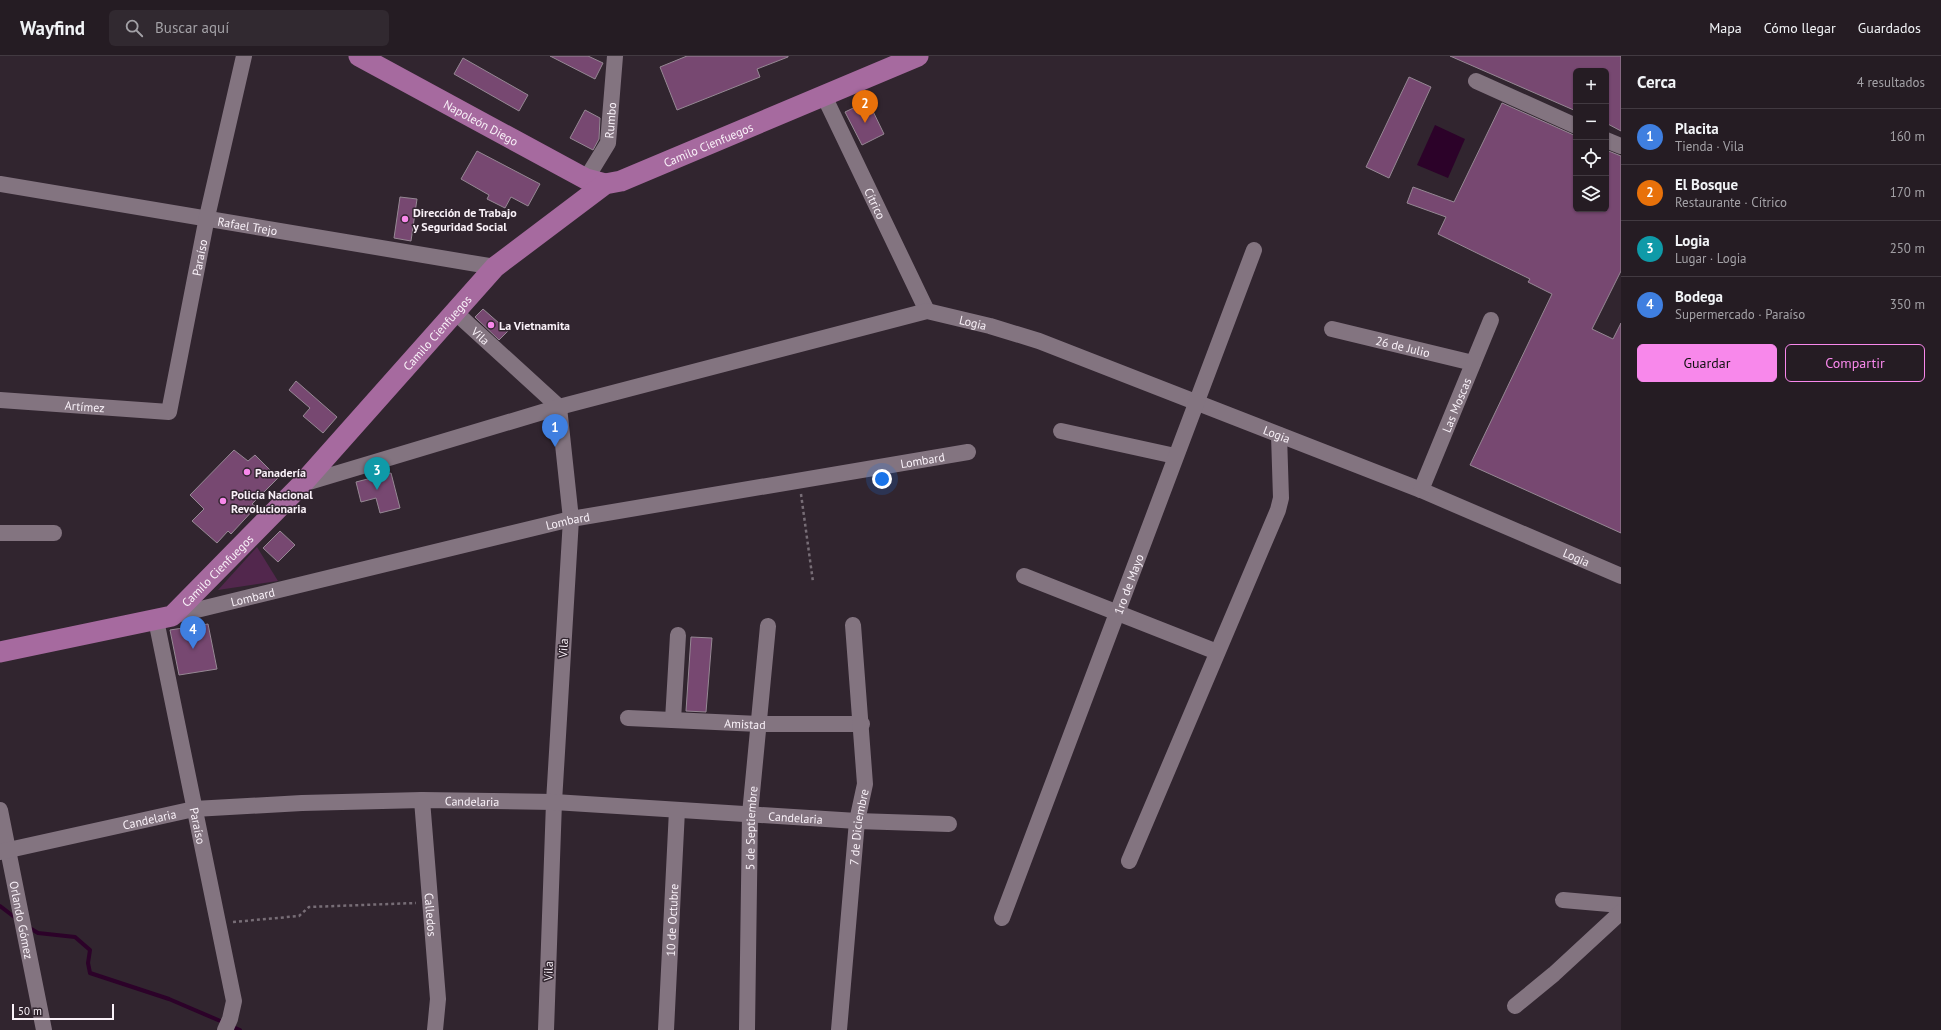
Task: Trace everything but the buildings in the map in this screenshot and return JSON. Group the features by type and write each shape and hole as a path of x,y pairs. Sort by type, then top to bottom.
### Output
{"main road":[{"name":"Napoleón Diego","path":"359,56 596,182"},
{"name":"Camilo Cienfuegos","path":"164,618 302,484 495,267 596,182 621,181 918,56"},
{"path":"0,652 164,618"}],"street":[{"name":"Paraíso","path":"169,412 207,217 244,56"},
{"name":"Rumbo","path":"596,182 608,143 615,56"},
{"path":"1476,81 1573,125"},
{"name":"Cítrico","path":"824,96 927,311"},
{"path":"1609,141 1621,146"},
{"name":"Rafael Trejo","path":"0,184 207,217 495,267"},
{"name":"1ro de Mayo","path":"1002,918 1118,614 1175,456 1254,250"},
{"name":"Logia","path":"302,484 559,406 927,311 990,326 1039,341 1421,490 1621,576"},
{"name":"Vila","path":"454,312 559,406 571,519 554,802 546,1030"},
{"name":"Las Moscas","path":"1421,490 1491,320"},
{"name":"26 de Julio","path":"1332,329 1474,363"},
{"name":"Artímez","path":"0,400 169,412"},
{"path":"1060,431 1175,456"},
{"path":"1130,861 1278,510 1281,498 1279,435"},
{"name":"Lombard","path":"164,618 571,519 968,452"},
{"path":"0,533 54,532"},
{"path":"1024,576 1217,652"},
{"name":"Paraíso","path":"164,618 194,809 234,1001 228,1025"},
{"name":"7 de Diciembre","path":"839,1030 857,821 865,784 862,724 853,625"},
{"name":"5 de Septiembre","path":"747,1030 750,814 768,626"},
{"path":"674,720 678,635"},
{"name":"Amistad","path":"628,718 759,724 862,724"},
{"name":"Candelaria","path":"4,850 194,809 302,803 422,800 554,802 857,821 949,824"},
{"name":"Calledos","path":"422,800 438,999 435,1030"},
{"name":"Orlando Gómez","path":"0,810 4,850 23,924 44,1030"},
{"name":"10 de Octubre","path":"666,1030 677,810"},
{"path":"1563,900 1621,905"},
{"path":"1515,1006 1554,974 1621,912"}],"path":[{"path":"800,480 812,582"},
{"path":"218,924 299,916 309,906 430,902"}],"shaded area":[{"path":"1435,125 1465,139 1448,178 1417,165"},
{"path":"257,547 278,581 218,590"}],"waterway":[{"path":"0,906 17,919"},
{"path":"28,927 38,933 75,937 90,950 88,963 90,973 169,999 225,1023"},
{"path":"231,1026 240,1030"}],"place":[{"name":"El Bosque","path":"865,123"},
{"name":"Dirección de Trabajo y Seguridad Social","path":"405,219"},
{"name":"La Vietnamita","path":"491,325"},
{"name":"Placita","path":"555,447"},
{"name":"Panadería","path":"247,472"},
{"name":"Logia","path":"377,490"},
{"name":"Policía Nacional Revolucionaria","path":"223,501"},
{"name":"Bodega","path":"193,649"}]}
